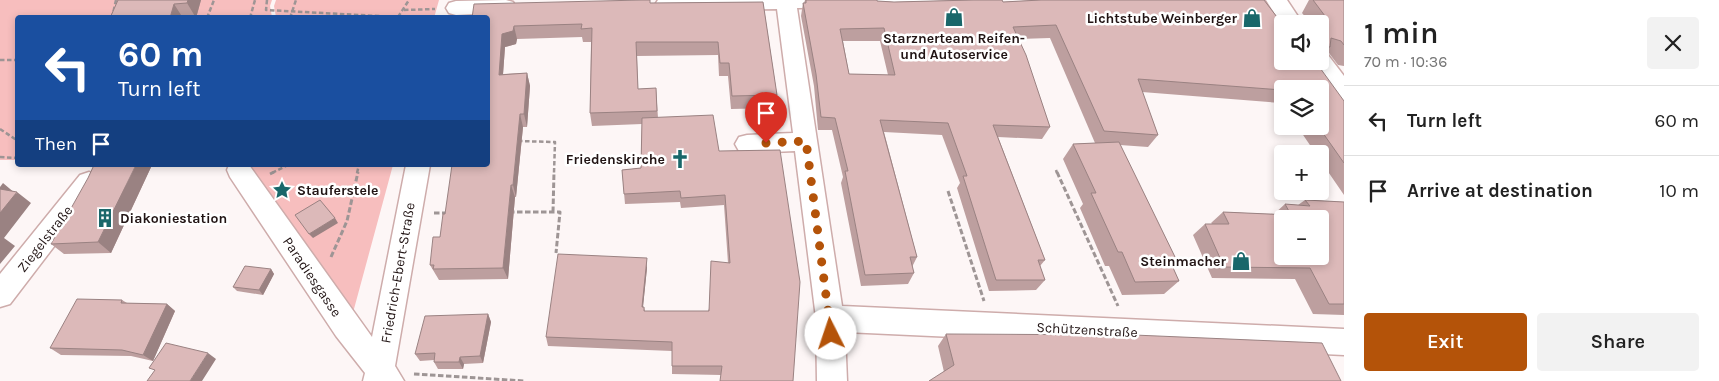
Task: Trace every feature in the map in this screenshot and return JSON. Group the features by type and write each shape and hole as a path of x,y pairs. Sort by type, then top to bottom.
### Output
{"street":[{"path":"648,4 945,0"},
{"path":"1276,0 1287,15"},
{"path":"786,2 830,318 832,381"},
{"path":"456,9 523,7"},
{"path":"1327,70 1344,93"},
{"path":"746,144 806,141"},
{"name":"Friedrich-Ebert-Straße","path":"383,378 418,167"},
{"name":"Paradiesgasse","path":"239,170 383,378"},
{"name":"Ziegelstraße","path":"0,296 89,182"},
{"name":"Schützenstraße","path":"830,318 1344,342"}],"path":[{"path":"113,15 116,0"},
{"path":"208,15 214,0"},
{"path":"251,15 255,0"},
{"path":"267,0 266,10 368,15"},
{"path":"291,15 296,0"},
{"path":"400,15 409,0"},
{"path":"404,10 456,9"},
{"path":"0,60 15,60"},
{"path":"0,129 15,139"},
{"path":"516,140 555,142 553,212"},
{"path":"0,157 15,158"},
{"path":"318,286 347,221 359,167"},
{"path":"1056,170 1130,332"},
{"path":"948,191 992,326"},
{"path":"505,212 560,212 556,253"},
{"path":"409,214 457,213"},
{"path":"383,378 525,381"}],"shaded area":[{"path":"0,0 272,0 270,6 272,15 15,15 15,160 0,160"},
{"path":"276,0 439,0 435,15 276,15 274,6"},
{"path":"244,167 392,167 351,320"}],"building":[{"path":"118,0 188,0 187,3 174,4 171,15 111,15"},
{"path":"650,0 650,3 763,2 777,95 732,96 729,63 720,63 718,42 636,42 638,89 656,88 657,111 590,113 592,28 581,29 582,24 514,26 513,31 502,34 499,75 527,73 524,114 520,114 513,185 511,185 503,268 433,269 434,265 430,265 433,237 440,237 452,167 490,167 490,15 472,15 474,4"},
{"path":"806,0 877,0 894,2 1002,0 1003,2 1041,0 1264,0 1275,15 1274,70 1322,70 1329,80 1274,80 1274,89 1138,79 1158,135 1104,131 1056,25 1013,27 1026,55 1050,127 993,125 1045,260 1038,260 1045,280 996,280 963,176 967,176 948,123 880,120 917,257 910,257 914,273 865,275 845,171 848,171 835,118 821,117 816,74 803,3 806,3","holes":["884,28 895,75 849,74 840,29"]},
{"path":"1313,0 1344,0 1344,45 1341,41 1331,38 1330,47 1329,15 1324,15"},
{"path":"1329,80 1344,101 1344,163 1324,135 1329,135"},
{"path":"713,115 719,151 780,150 800,282 793,381 720,381 722,366 672,366 672,342 546,337 558,254 647,258 642,307 644,307 644,311 709,311 711,261 730,263 725,195 681,198 680,191 624,194 622,170 641,168 642,118"},
{"path":"1119,142 1177,261 1170,261 1179,281 1135,282 1122,252 1118,252 1091,193 1096,193 1073,144"},
{"path":"93,167 135,167 98,242 51,244"},
{"path":"0,189 17,192 0,213"},
{"path":"320,200 335,218 309,234 295,215"},
{"path":"1305,200 1344,202 1344,304 1329,304 1310,268 1224,267 1205,224 1229,224 1223,212 1274,214 1274,265 1329,265 1329,210 1288,210 1285,204 1310,206"},
{"path":"245,266 271,269 259,290 233,287"},
{"path":"77,299 122,300 121,303 167,304 143,355 122,350 50,348"},
{"path":"488,314 480,356 460,357 459,362 434,362 435,353 415,354 425,316"},
{"path":"946,334 1134,335 1322,343 1341,381 929,381 954,365"},
{"path":"166,343 208,353 190,381 147,381 155,370 149,368"}],"place":[{"name":"Starznerteam Reifen- und Autoservice","path":"954,17"},
{"name":"Lichtstube Weinberger","path":"1252,18"},
{"name":"Friedenskirche","path":"680,159"},
{"name":"Stauferstele","path":"282,190"},
{"name":"Diakoniestation","path":"105,218"},
{"name":"Steinmacher","path":"1241,261"}],"route":[{"path":"766,143 806,141 831,334"}]}
